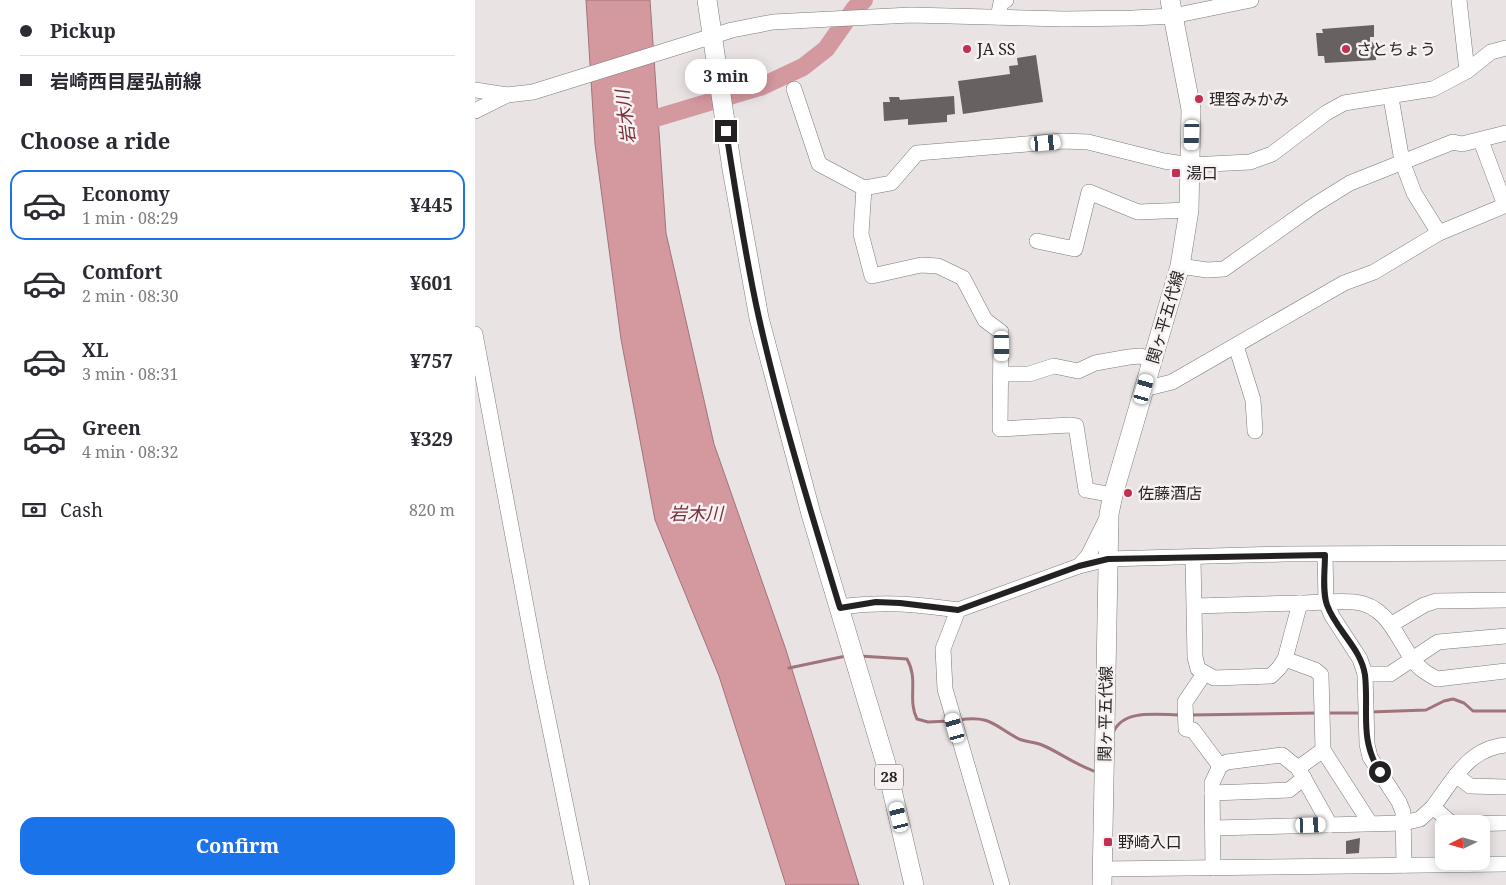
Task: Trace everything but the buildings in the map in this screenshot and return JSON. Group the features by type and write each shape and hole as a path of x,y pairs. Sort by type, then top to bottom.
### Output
{"main road":[{"name":"28","path":"707,0 723,112 752,282 767,352 804,488 852,644 886,764 914,885"},
{"name":"関ヶ平五代線","path":"1102,877 1109,514 1180,266 1189,210 1191,109 1172,8"}],"street":[{"path":"998,17 1001,2 1006,0"},
{"path":"475,90 507,95 533,92 762,24 867,16 956,15 1110,19 1172,8 1251,0"},
{"path":"1459,0 1467,70"},
{"path":"794,89 819,164 864,188 891,183 917,153 1063,141 1088,142 1164,161 1190,165 1250,162 1272,154 1326,113 1344,103 1391,98 1410,92 1433,89 1467,70 1491,52 1506,48"},
{"path":"475,111 507,95"},
{"path":"1391,98 1403,161 1414,193 1439,232"},
{"path":"1180,266 1207,270 1224,269 1349,183 1453,142 1462,144 1481,141 1506,133"},
{"path":"1144,389 1172,382 1344,283 1374,272 1439,232 1505,205 1481,141"},
{"path":"864,188 861,234 872,276 921,265 938,266 963,278 985,320 1001,332 1000,429 1077,426 1086,490 1113,495"},
{"path":"1037,240 1075,249 1089,192 1138,212 1189,210"},
{"path":"475,334 538,670 582,885"},
{"path":"1236,346 1253,400 1255,431"},
{"path":"1002,374 1029,374 1054,366 1079,371 1095,363 1129,357 1140,356 1153,360"},
{"path":"1079,566 1089,556 1109,514"},
{"path":"840,608 876,602 958,610 1079,566 1108,559 1285,554 1506,553"},
{"path":"1325,555 1326,602 1332,616 1361,659 1365,674 1367,744 1370,757 1399,802 1404,823 1404,864"},
{"path":"1193,558 1195,657 1198,669 1204,674 1214,678 1271,676 1285,658 1301,603"},
{"path":"1392,624 1424,605 1436,601 1506,600"},
{"path":"1195,606 1356,602 1367,605 1379,612 1392,624 1413,660 1421,669 1437,679 1506,671"},
{"path":"958,610 943,649 942,669 953,721 1002,885"},
{"path":"1365,674 1390,674 1438,642 1506,636"},
{"path":"1285,658 1315,670 1321,675 1323,750 1371,823"},
{"path":"1204,674 1185,702 1186,729 1193,730 1220,766"},
{"path":"1214,828 1404,823 1420,819 1433,807 1471,758 1482,750 1506,745"},
{"path":"1212,793 1289,790 1301,773 1323,750"},
{"path":"1213,868 1214,828 1212,793 1215,775 1220,766 1227,762 1275,754 1282,755 1301,773 1330,824"},
{"path":"1456,776 1470,786 1506,787"},
{"path":"1433,807 1442,815"},
{"path":"1490,823 1506,823"},
{"path":"1102,877 1213,868 1506,864"}],"water":[{"name":"岩木川","path":"586,0 650,0 666,233 714,444 786,650 859,885 786,885 719,676 655,520 621,339 595,144"}],"waterway":[{"path":"637,117 646,121 760,87 803,67 826,49 855,8 864,0"},
{"path":"789,668 846,656"},
{"path":"860,656 907,659 912,674 913,704 917,719 928,722 950,721"},
{"path":"1370,712 1426,710 1444,701 1453,699 1464,703 1473,711 1506,711"},
{"path":"1190,715 1317,713"},
{"path":"1325,713 1362,713"},
{"path":"1113,733 1118,725 1133,716 1153,714 1182,715"},
{"path":"959,720 985,720 1019,739 1042,745 1097,772"}],"place":[{"name":"JA SS","path":"967,49"},
{"name":"さとちょう","path":"1346,49"},
{"name":"理容みかみ","path":"1199,99"},
{"name":"湯口","path":"1176,173"},
{"name":"佐藤酒店","path":"1128,493"},
{"name":"野崎入口","path":"1108,842"}],"route":[{"path":"726,131 752,282 771,370 811,514 840,608 876,602 958,610 1090,562 1108,559 1285,554 1325,555 1326,602 1332,616 1361,659 1365,674 1367,744 1370,757 1380,772"}]}
